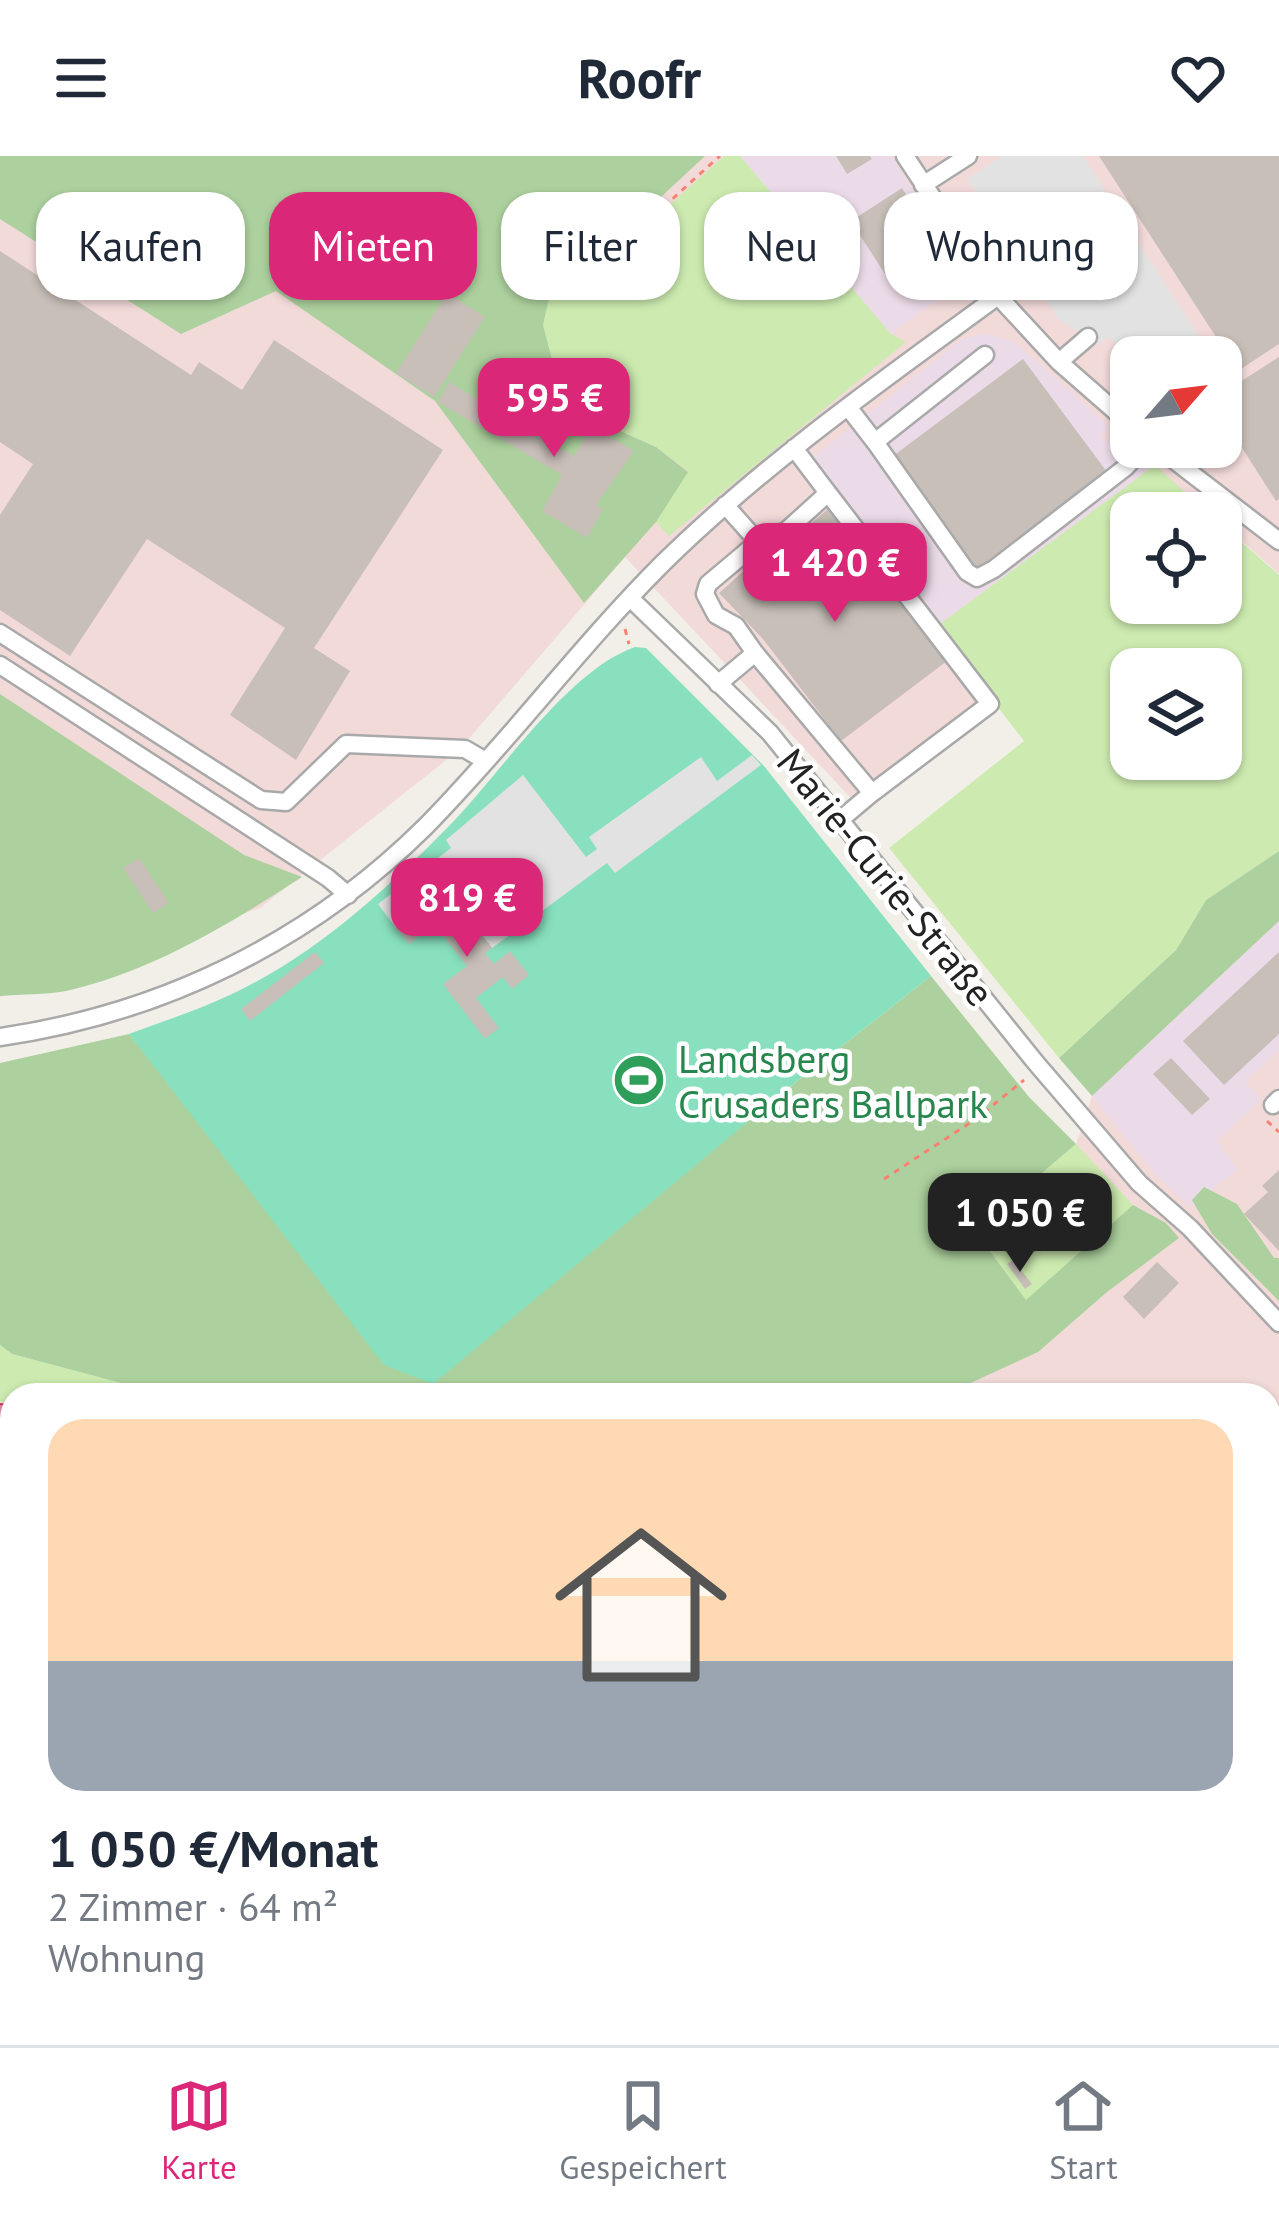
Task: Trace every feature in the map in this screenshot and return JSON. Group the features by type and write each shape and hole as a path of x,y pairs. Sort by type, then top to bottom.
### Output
{"street":[{"path":"905,156 928,192"},
{"path":"923,184 968,156"},
{"path":"0,1037 57,1029 176,992 245,960 348,895 424,827 630,598 725,505 848,406 993,300"},
{"path":"1002,300 1059,362 1110,407"},
{"path":"1059,362 1088,337"},
{"path":"875,442 985,355"},
{"path":"848,406 967,572 977,578 1122,468"},
{"path":"794,448 990,704 840,820"},
{"path":"1184,468 1279,541"},
{"path":"828,493 786,531 758,542 708,584 705,594 716,615 736,626 872,793"},
{"path":"725,505 758,542"},
{"name":"Marie-Curie-Straße","path":"630,598 770,734 1124,1166 1279,1323"},
{"path":"0,633 261,800 286,802 346,744 465,749 484,760"},
{"path":"718,684 755,653"},
{"path":"0,664 348,895"}],"path":[{"path":"677,192 719,156"},
{"path":"884,1179 976,1119 1024,1080"}],"shaded area":[{"path":"0,156 1279,156 1279,574 1242,541 1242,492 1184,492 1156,468 1242,468 1242,336 1110,336 1110,468 1151,468 1119,492 1110,492 1110,499 936,628 999,709 864,812 625,557 460,749 260,908 0,997"},
{"path":"740,156 891,156 914,192 884,192 884,300 938,300 891,334 860,297 860,192 771,192"},
{"path":"1002,156 1083,156 1106,192 975,192 967,179"},
{"path":"1138,242 1199,336 1110,336 1097,345 1058,319 1046,300 1138,300"},
{"path":"984,333 1015,342 1109,428 1100,435 1110,447 1110,468 1151,468 1118,492 1110,492 1110,498 936,627 810,460 961,340"},
{"path":"752,755 761,765 615,873 607,863 492,948 454,899 462,891 456,883 396,928 378,904 451,848 446,840 523,775 586,857 597,849 589,837 701,757 717,781"},
{"path":"1279,921 1279,1383 943,1383 1076,1144 1092,1096"},
{"path":"1279,921 1279,1050 1245,1082 1261,1099 1217,1141 1238,1170 1190,1207 1156,1175 1092,1096"}],"green space":[{"path":"0,156 705,156 666,192 501,192 501,300 549,300 543,325 564,406 656,447 688,472 656,522 584,603 435,401 289,300 477,300 477,192 269,192 269,294 181,334 127,300 245,300 245,192 36,192 36,242 0,219"},
{"path":"724,156 740,156 771,192 704,192 704,300 860,297 891,334 906,342 669,536 656,522 688,471 656,447 564,406 543,325 548,300 680,300 680,196"},
{"path":"1151,468 1158,468 1185,492 1118,492"},
{"path":"1110,498 1110,624 1242,624 1242,542 1279,575 1279,851 1206,900 1176,950 1059,1058 889,848 1024,741 936,627"},
{"path":"635,647 646,648 764,766 931,976 430,1383 384,1365 129,1034 232,994 321,941 450,825 560,700 610,659"},
{"path":"0,694 244,855 302,877 218,929 129,972 66,991 0,996"},
{"path":"1279,851 1279,921 1092,1096 1059,1058 1176,950 1206,900"},
{"path":"931,976 1029,1097 1076,1144 1035,1179 966,1219 1026,1300 1133,1205 1166,1223 1179,1238 1038,1352 971,1383 121,1383 12,1354 0,1345 0,1063 129,1034 170,1084 786,1090"},
{"path":"1076,1144 1133,1205 1026,1301 965,1219 1035,1179"},
{"path":"1204,1187 1237,1204 1274,1258 1279,1258 1279,1301 1212,1234 1192,1200"},
{"path":"0,1345 12,1354 121,1383 0,1383"}],"building":[{"path":"836,156 870,156 872,159 847,174"},
{"path":"1099,156 1279,156 1279,344 1242,368 1242,336 1215,336 1138,216 1138,192 1122,192"},
{"path":"884,200 884,272 860,235 860,215"},
{"path":"0,251 36,274 36,300 75,300 191,375 199,362 242,390 274,340 443,450 314,648 350,671 296,760 230,715 285,628 147,539 70,656 0,610 0,515 33,464 0,442"},
{"path":"443,300 458,300 485,317 434,397 396,373"},
{"path":"1279,357 1276,501 1242,448 1242,381"},
{"path":"1023,359 1107,472 977,569 893,456"},
{"path":"449,382 574,456 592,426 634,451 596,505 603,509 587,538 542,511 562,475 438,402"},
{"path":"829,508 947,661 841,741 763,639 719,593 747,568 752,574"},
{"path":"139,858 169,903 153,913 123,868"},
{"path":"451,895 492,948 485,953 494,964 510,951 529,975 512,989 503,977 476,998 499,1028 485,1039 443,984 467,966 434,924 409,944 396,928 423,907 433,920 439,915 434,909"},
{"path":"315,952 324,963 250,1021 241,1009"},
{"path":"1279,952 1279,1034 1224,1085 1183,1041"},
{"path":"1171,1058 1210,1099 1192,1115 1153,1074"},
{"path":"1279,1170 1279,1251 1244,1214 1268,1192 1262,1186"},
{"path":"1013,1260 1032,1284 1025,1289 1007,1264"},
{"path":"1157,1262 1179,1283 1144,1319 1123,1297"}],"place":[{"name":"Landsberg Crusaders Ballpark","path":"639,1080"}]}
